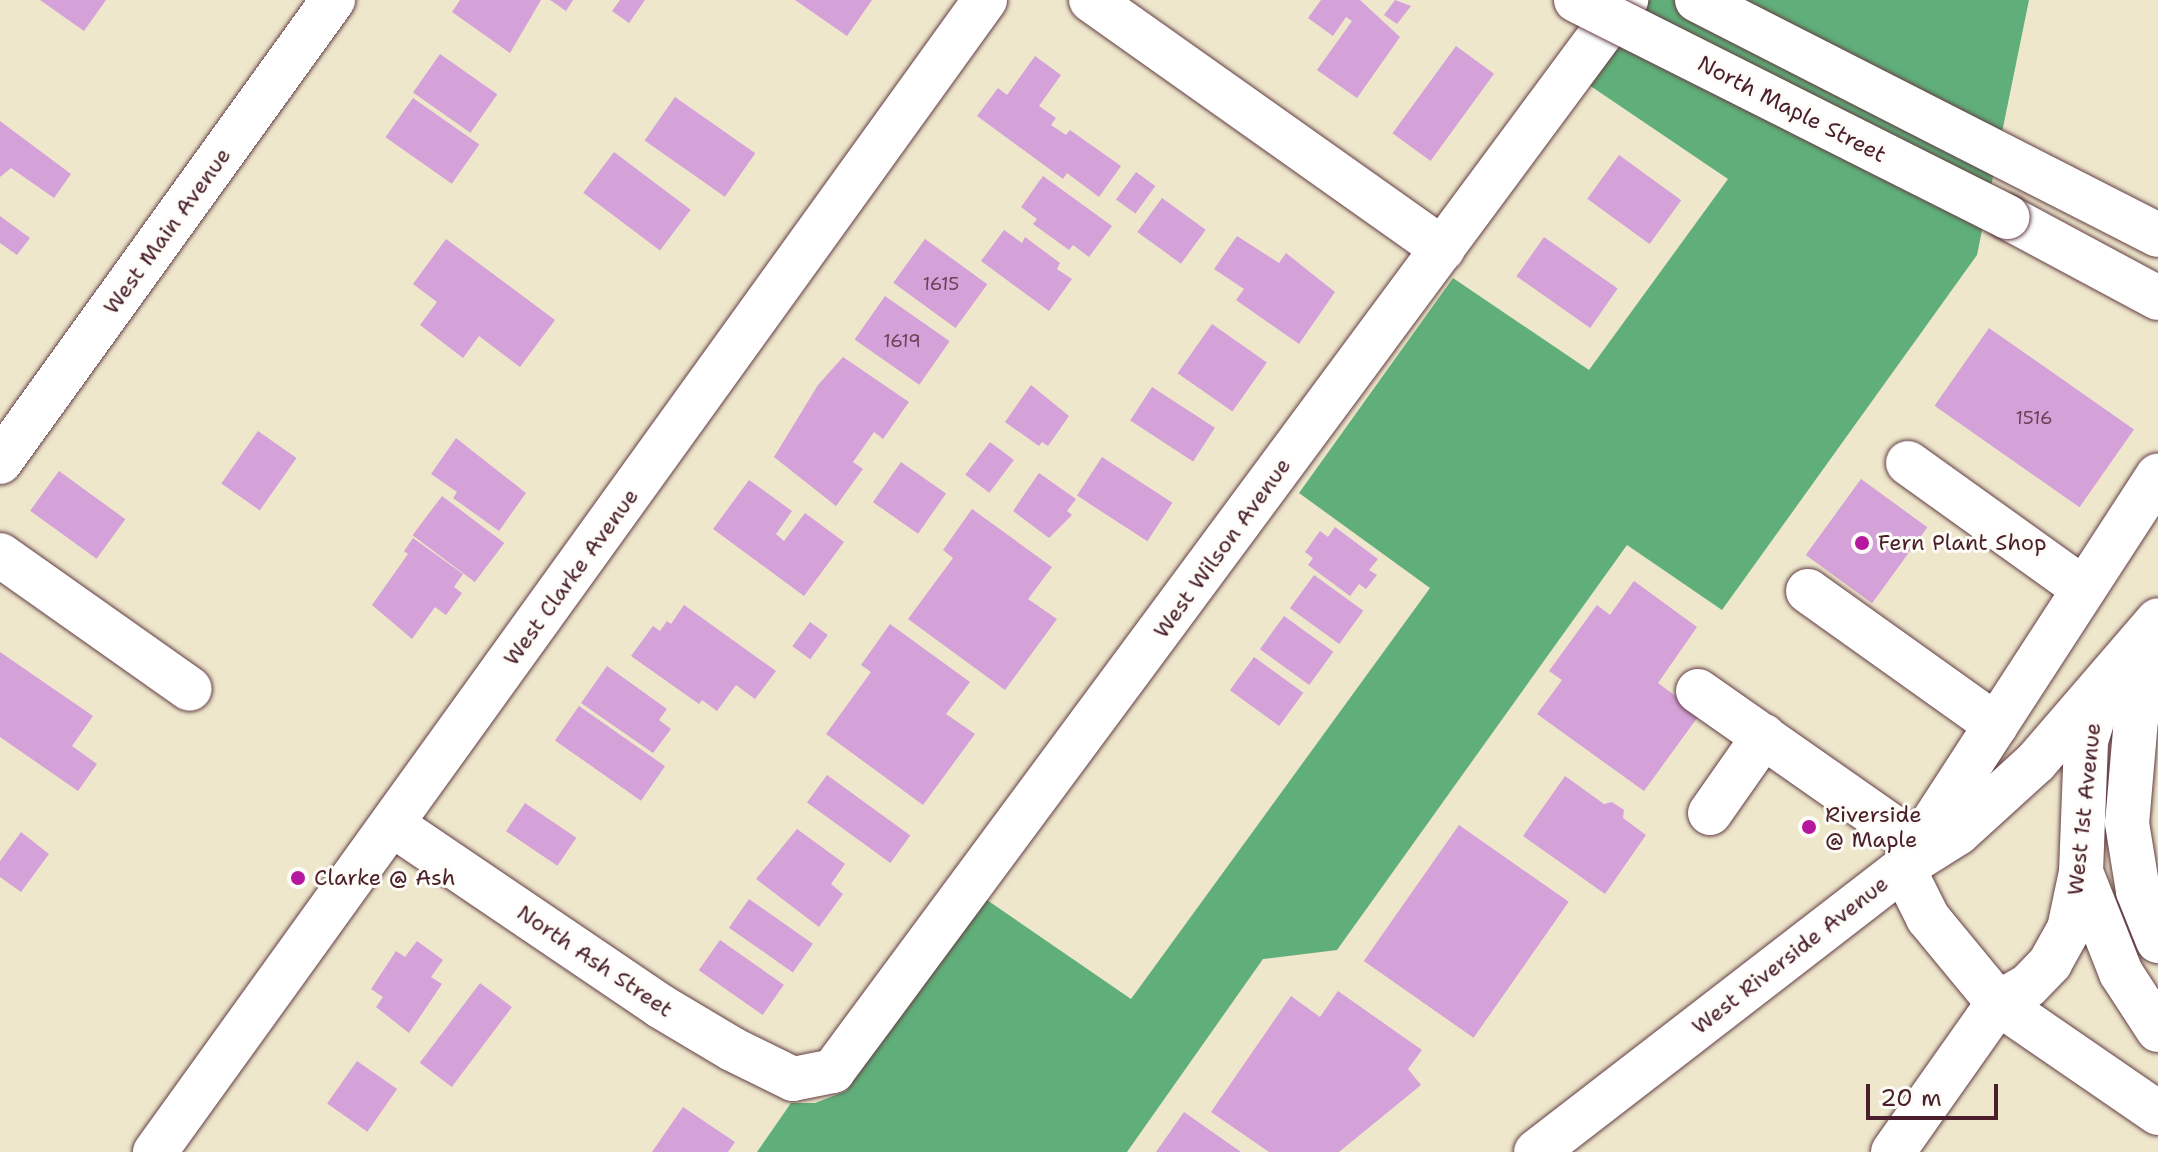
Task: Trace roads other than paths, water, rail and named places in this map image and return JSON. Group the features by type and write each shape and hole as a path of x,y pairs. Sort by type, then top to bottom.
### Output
{"street":[{"name":"West Main Avenue","path":"0,462 333,0"},
{"name":"West Clarke Avenue","path":"155,1152 985,0"},
{"path":"1091,0 1443,249"},
{"name":"North Maple Street","path":"1576,0 2007,217 2158,298"},
{"name":"West Wilson Avenue","path":"806,1080 833,1071 854,1047 1626,0"},
{"path":"1697,0 2158,235"},
{"path":"1908,463 2084,589"},
{"name":"West Riverside Avenue","path":"1536,1152 1910,856 2158,476"},
{"path":"0,555 190,689"},
{"path":"1808,591 1996,725"},
{"name":"West 1st Avenue","path":"1910,856 1986,811 2102,690 2158,620"},
{"path":"2158,643 2141,692 2131,748 2127,823 2145,856 2158,941"},
{"name":"West 1st Avenue","path":"1893,1152 1998,1003 2028,986 2050,963 2069,929 2081,872 2086,741 2102,690"},
{"path":"1698,691 1764,736 1910,856 1928,918 1998,1003 2158,1113"},
{"path":"1710,813 1764,736"},
{"name":"North Ash Street","path":"393,825 660,1006 779,1074 806,1080"},
{"path":"2145,856 2081,872 2121,973 2158,1030"}],"place":[{"name":"Fern Plant Shop","path":"1862,543"},
{"name":"Riverside @ Maple","path":"1809,827"},
{"name":"Clarke @ Ash","path":"298,878"}]}
